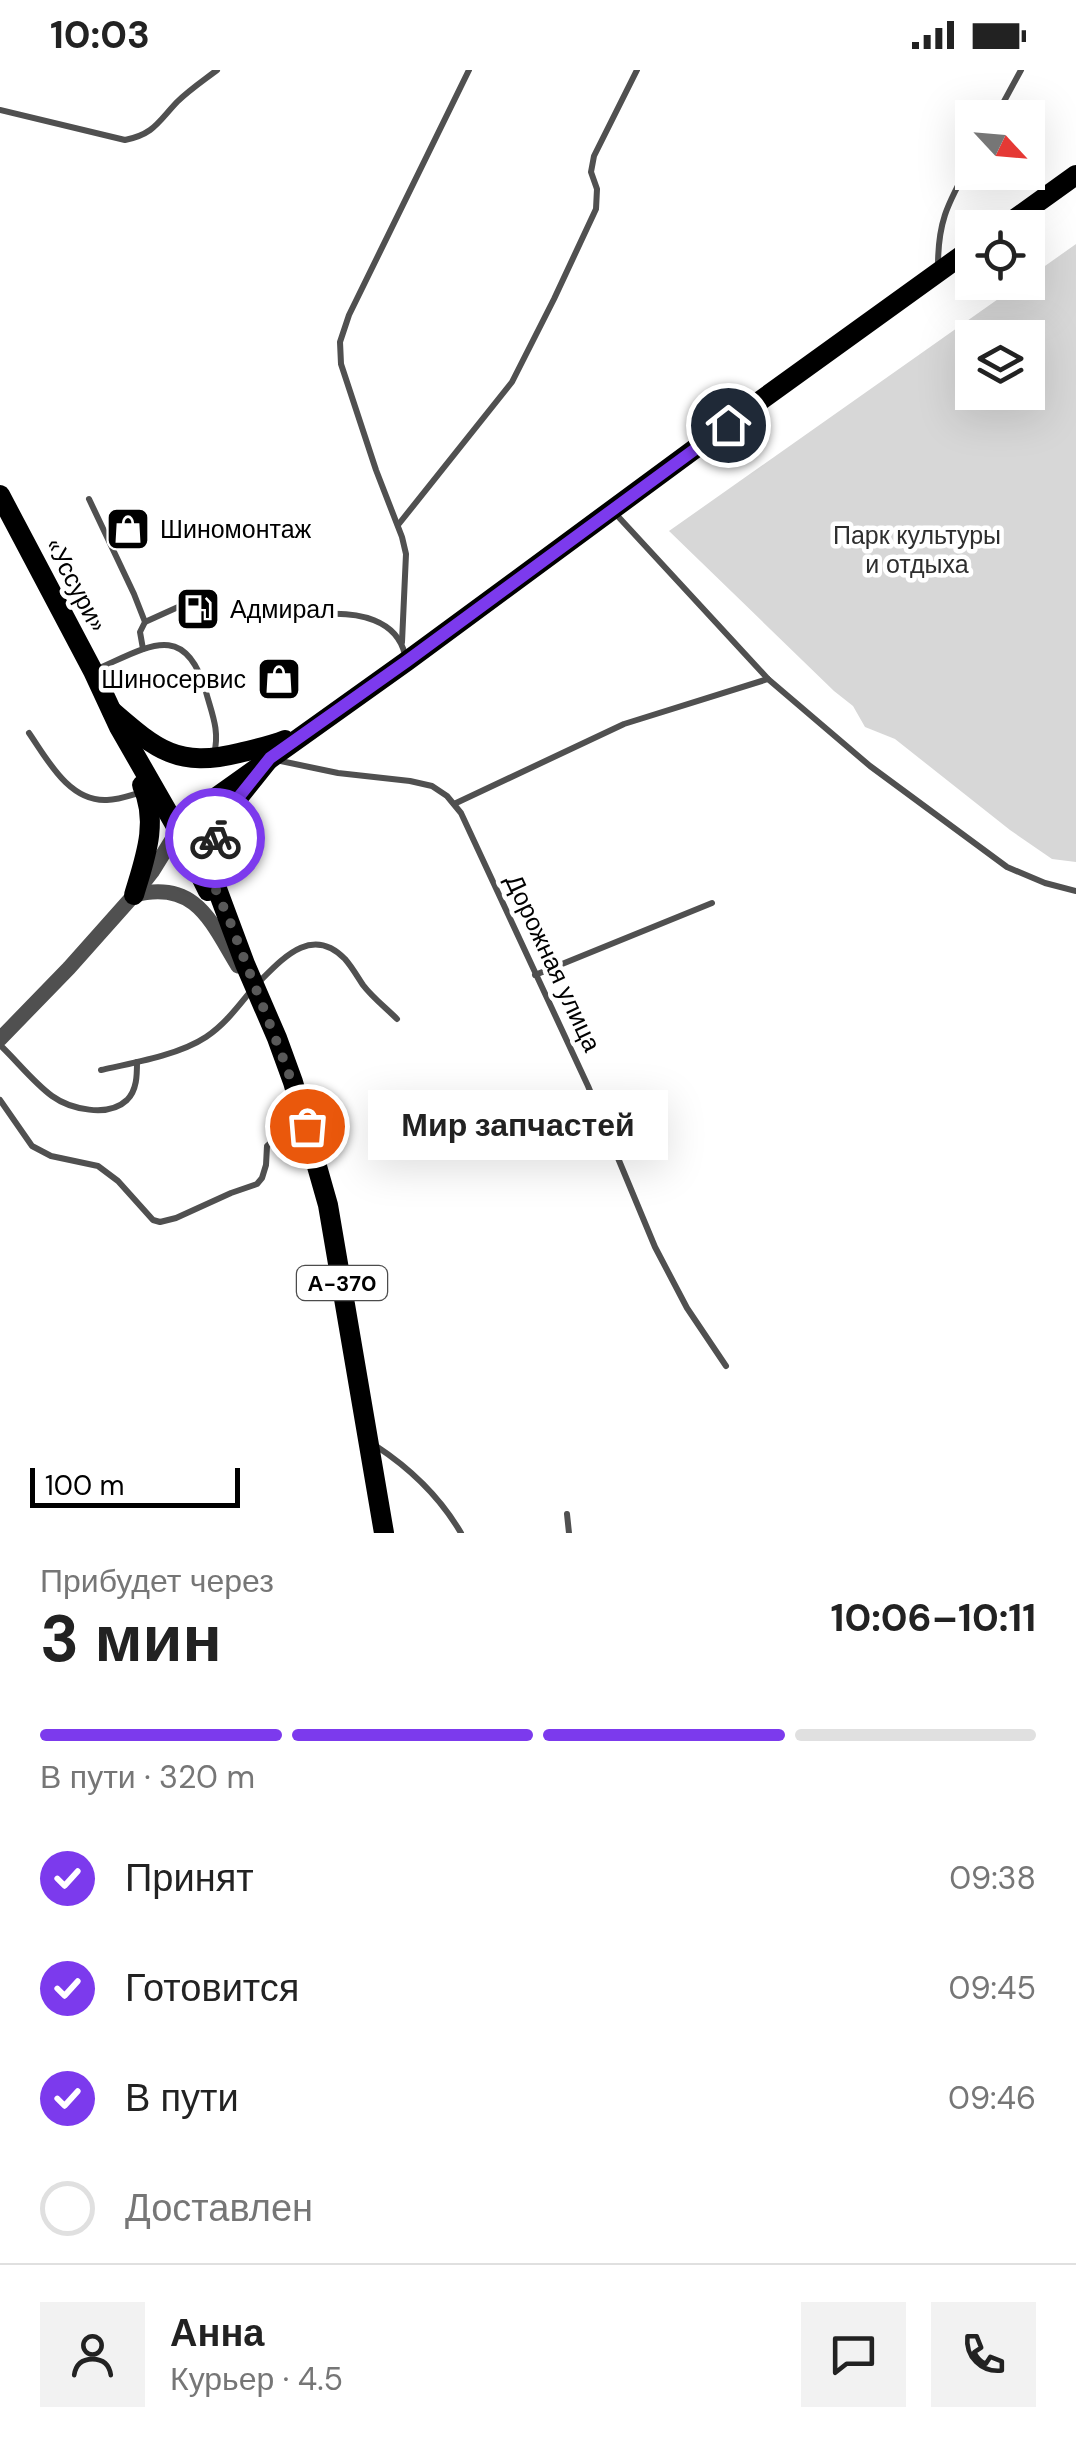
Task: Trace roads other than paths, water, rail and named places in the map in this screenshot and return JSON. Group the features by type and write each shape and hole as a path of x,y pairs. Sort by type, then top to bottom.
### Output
{"main road":[{"path":"1028,210 1076,176"},
{"path":"178,830 204,806 310,730 404,651 612,510 955,260"},
{"name":"«Уссури»","path":"0,495 115,718 178,830 244,964"},
{"path":"115,718 162,748 192,759 212,760 271,746 310,730"},
{"path":"115,718 150,812 151,828 134,895"},
{"path":"244,964 216,889 210,858 216,834 230,808 270,758"},
{"name":"А-370","path":"244,964 277,1038 328,1205 384,1533"}],"street":[{"path":"0,1042 134,895 178,830"},
{"path":"134,895 157,890 187,899 206,915 254,987"}],"lane":[{"path":"0,110 124,140 156,128 180,99 216,70"},
{"path":"404,651 406,554 341,364 340,342 348,315 469,70"},
{"path":"398,526 512,382 596,209 591,172 594,156 637,70"},
{"path":"1005,100 1021,70"},
{"path":"938,272 938,240 945,210 956,190"},
{"path":"89,500 145,622"},
{"path":"612,510 768,678 870,766 1007,867 1076,892"},
{"path":"144,648 140,632 145,622 198,598"},
{"path":"325,614 361,616 382,623 404,651"},
{"path":"93,671 144,648 164,645 174,646 193,658 216,726 212,760"},
{"path":"270,758 338,773 432,786 454,804 624,724 768,678"},
{"path":"29,733 55,770 92,799 107,800 145,791"},
{"name":"Дорожная улица","path":"454,804 588,1086 655,1247 687,1308 726,1366"},
{"path":"536,975 712,903"},
{"path":"101,1070 138,1062 206,1037 297,948 312,944 341,954 364,987 396,1019"},
{"path":"0,1042 44,1090 79,1108 109,1108 126,1100 136,1080 138,1062"},
{"path":"0,1100 32,1146 51,1156 98,1166 118,1181 153,1220 160,1222 257,1184 262,1178 270,1142 307,1126"},
{"path":"369,1442 429,1489 461,1533"},
{"path":"567,1514 568,1533"}],"place":[{"name":"Шиномонтаж","path":"128,529"},
{"name":"Адмирал","path":"198,609"},
{"name":"Шиносервис","path":"279,679"},
{"name":"Мир запчастей","path":"307,1126"}],"park label":[{"name":"Парк культуры и отдыха","path":"917,550"}]}
